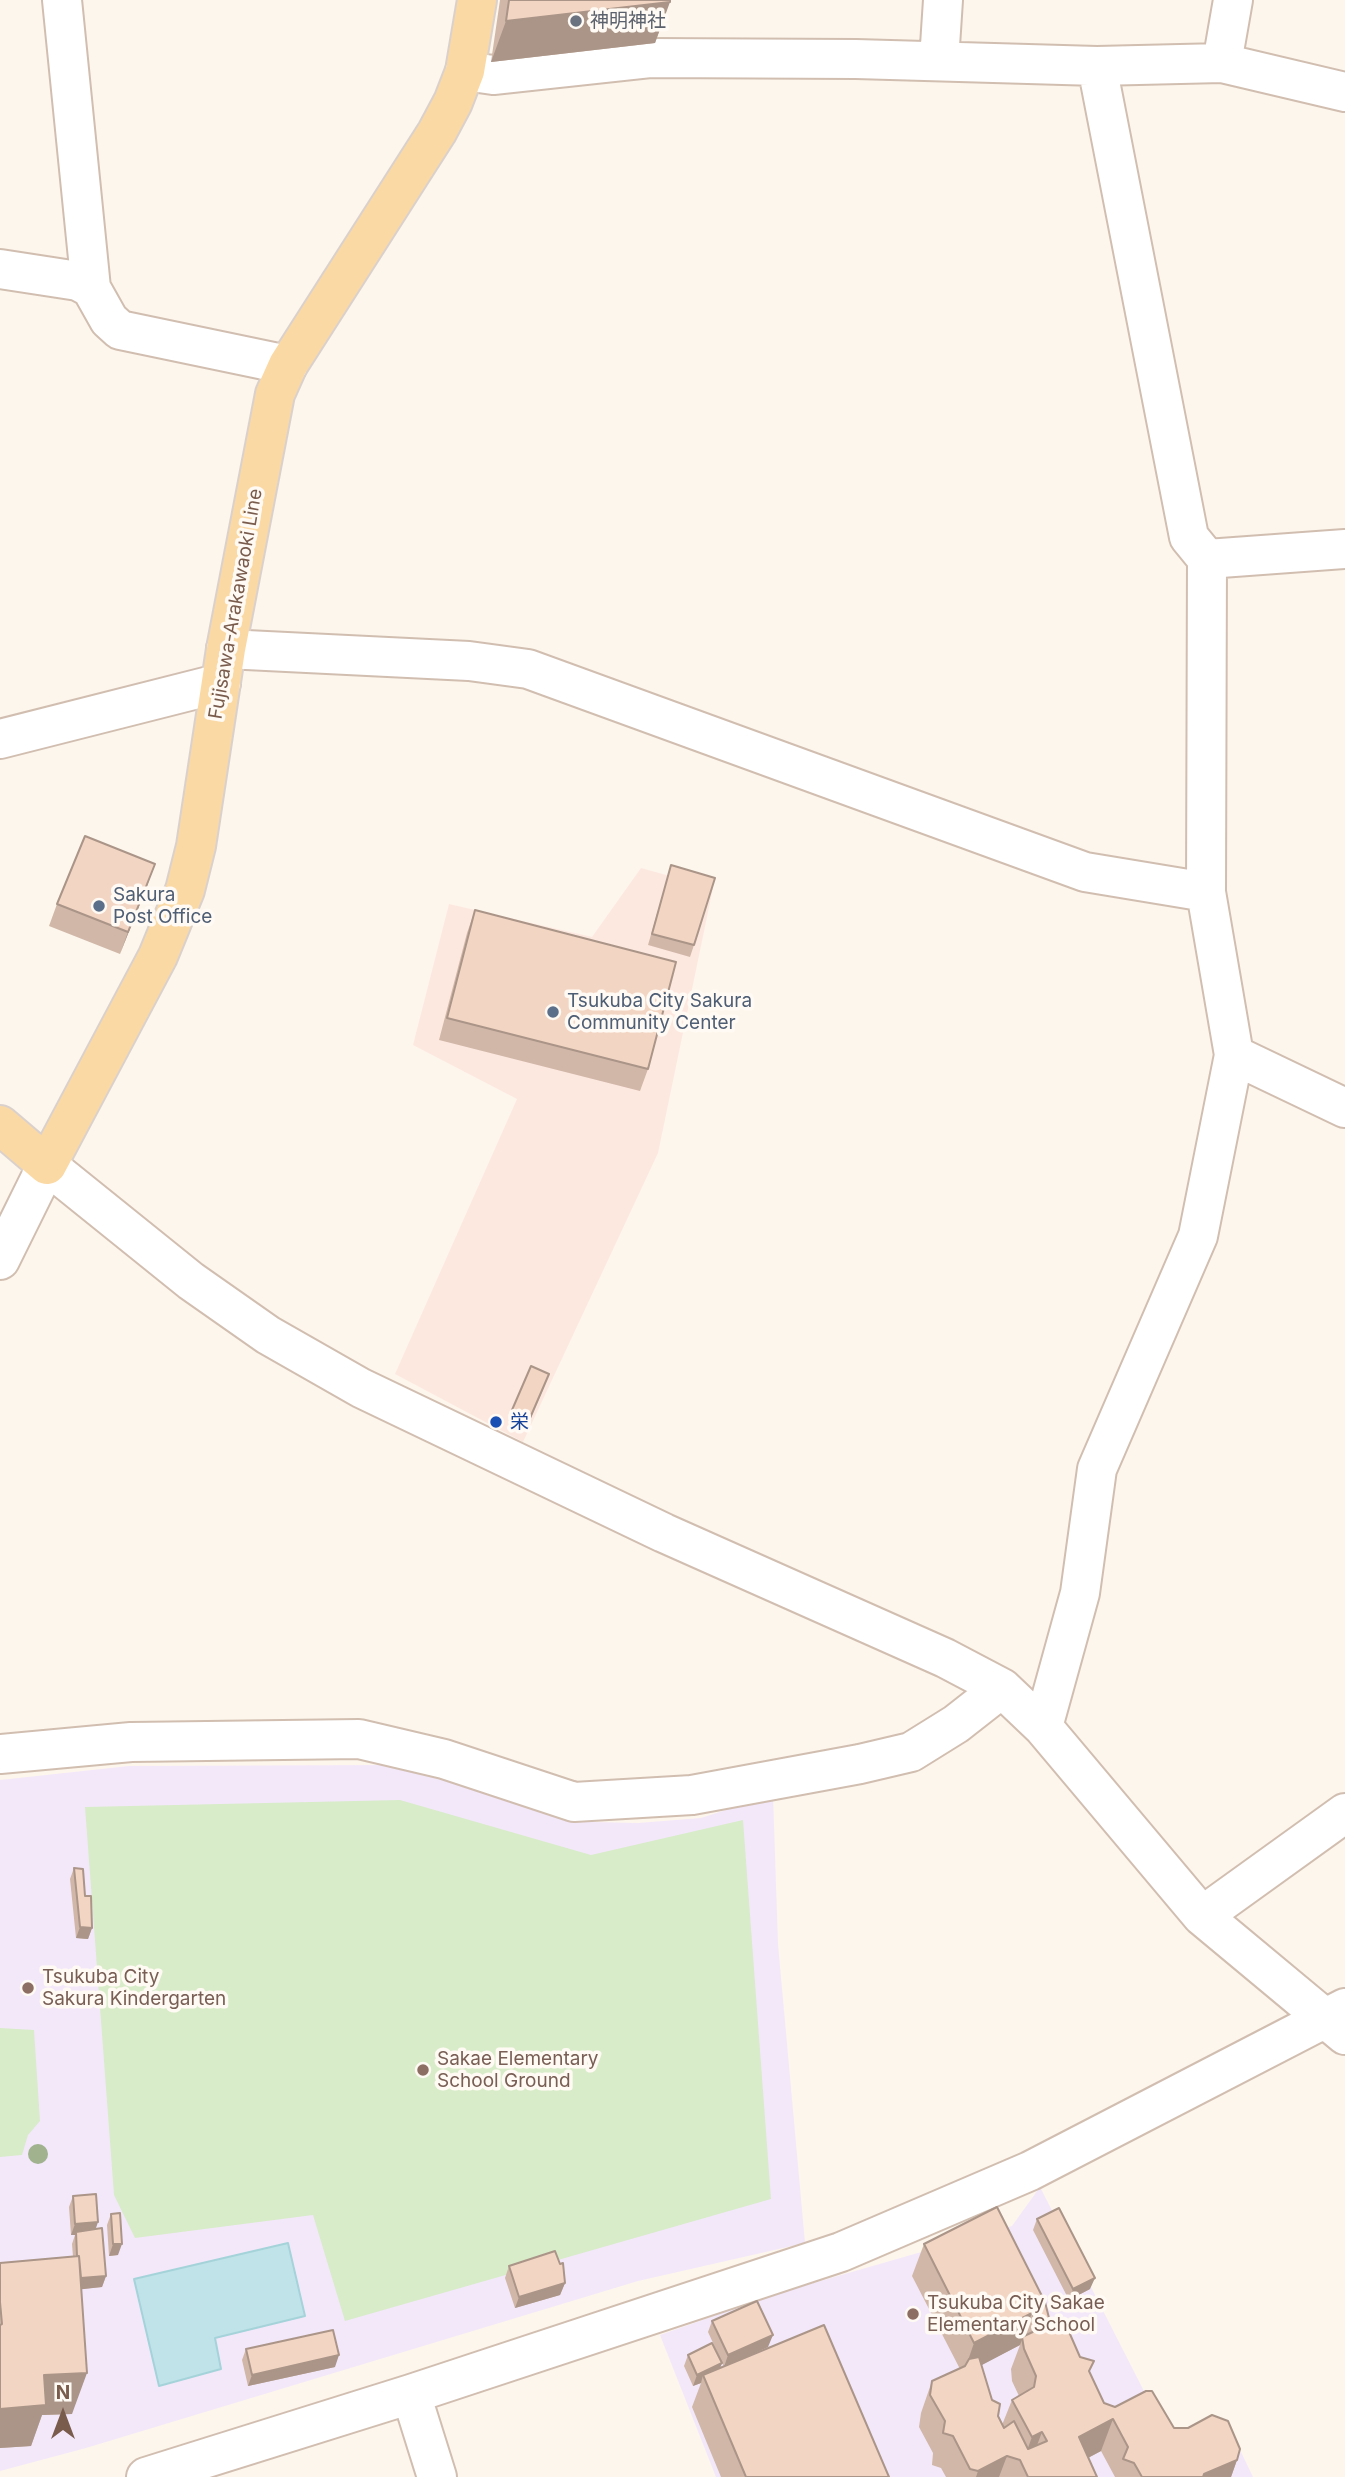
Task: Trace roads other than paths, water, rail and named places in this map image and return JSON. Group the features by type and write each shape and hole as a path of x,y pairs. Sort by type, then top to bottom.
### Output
{"main road":[{"name":"Fujisawa-Arakawaoki Line","path":"47,1165 158,956 185,890 196,846 224,666 275,394 288,365 437,132 465,71 477,0"},
{"path":"0,1125 47,1165"}],"street":[{"path":"62,0 91,288 109,320 120,330 288,365"},
{"path":"939,61 943,0"},
{"path":"1222,63 1233,0"},
{"path":"465,71 493,75 650,58 939,61 1097,66 1222,63 1345,92"},
{"path":"1043,1727 1080,1593 1097,1469 1198,1236 1234,1055 1206,892 1207,559 1189,537 1097,66"},
{"path":"0,269 60,276 91,288"},
{"path":"1207,559 1345,550"},
{"path":"0,739 224,666 469,662 528,668 1085,872 1206,892"},
{"path":"1234,1055 1345,1108"},
{"path":"0,1260 47,1165 191,1281 268,1335 360,1388 664,1533 945,1658 1002,1688 1043,1727 1202,1916 1338,2020 1030,2171 841,2252 411,2394 146,2477"},
{"path":"0,1754 131,1742 359,1739 444,1759 574,1802 692,1795 911,1752 956,1724 1002,1688"},
{"path":"1202,1916 1345,1813"},
{"path":"411,2394 438,2477"}],"water":[{"path":"288,2243 305,2316 215,2338 221,2369 159,2386 134,2279"}],"place":[{"name":"神明神社","path":"576,21"},
{"name":"Sakura Post Office","path":"99,906"},
{"name":"Tsukuba City Sakura Community Center","path":"553,1012"},
{"name":"栄","path":"496,1422"},
{"name":"Tsukuba City Sakura Kindergarten","path":"28,1988"},
{"name":"Sakae Elementary School Ground","path":"423,2070"},
{"name":"Tsukuba City Sakae Elementary School","path":"913,2314"}]}
